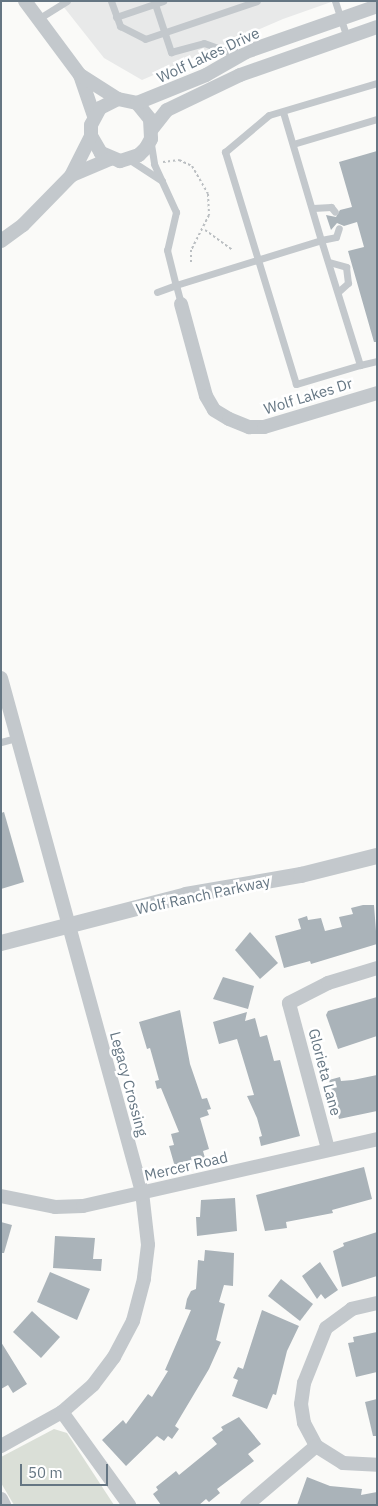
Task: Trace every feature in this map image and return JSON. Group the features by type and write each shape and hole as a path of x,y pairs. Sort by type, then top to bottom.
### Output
{"street":[{"path":"1,241 23,225 71,176 91,136 94,116 80,75 25,1"},
{"name":"Wolf Lakes Drive","path":"137,103 206,75 239,56 377,6"},
{"name":"Wolf Lakes Drive","path":"151,135 167,110 240,75 377,27"},
{"path":"71,176 110,159 130,160 139,155 151,135 148,114 137,103 118,99 80,75"},
{"path":"94,116 108,102 118,99"},
{"path":"91,136 94,145 110,159"},
{"name":"Wolf Lakes Dr","path":"180,304 206,396 214,410 229,420 249,427 264,427 377,393"},
{"name":"Legacy Crossing","path":"1,678 142,1192 148,1245 144,1279 133,1321 114,1357 93,1385 62,1412 1,1446"},
{"name":"Wolf Ranch Parkway","path":"1,943 186,895 301,875 377,856"},
{"name":"Glorieta Lane","path":"328,1148 289,1003 328,983 377,968"},
{"name":"Mercer Road","path":"1,1196 55,1207 83,1206 328,1148 377,1139"},
{"path":"377,1303 343,1314 326,1328 317,1345 304,1383 301,1404 304,1423 316,1446 343,1463 377,1465"},
{"path":"62,1412 129,1505"},
{"path":"247,1505 316,1446"},
{"path":"1,1499 4,1505"}],"lane":[{"path":"38,19 68,1"},
{"path":"111,1 120,26 145,39 257,1"},
{"path":"116,17 163,1"},
{"path":"336,1 347,37"},
{"path":"155,4 171,52 204,43 239,56"},
{"path":"377,84 269,115 225,152 296,384 377,360"},
{"path":"283,112 360,365"},
{"path":"293,144 377,119"},
{"path":"151,135 154,164 176,212 166,250 180,304"},
{"path":"130,160 162,181"},
{"path":"313,208 331,207 335,212"},
{"path":"157,292 321,240 336,237 340,228"},
{"path":"329,262 346,267 348,283 338,292"},
{"path":"1,742 16,738"}],"path":[{"path":"161,163 186,162 198,172 210,205 204,229 191,250 191,263"},
{"path":"204,229 234,250"}],"shaded area":[{"path":"59,1 334,1 283,19 142,80 104,58"},
{"path":"54,1429 67,1433 114,1505 14,1505 1,1483 1,1457"}],"building":[{"path":"377,151 377,342 374,342 348,251 364,247 357,222 344,226 337,223 331,230 326,215 336,217 340,210 352,207 339,162"},
{"path":"4,812 24,882 1,889 1,813"},
{"path":"374,905 377,944 311,964 310,961 284,968 275,936 301,929 298,919 307,916 308,920 321,918 325,931 342,927 339,917 353,914 351,908"},
{"path":"250,932 278,963 260,979 235,950"},
{"path":"223,977 254,986 248,1009 213,999"},
{"path":"377,997 377,1036 338,1049 326,1015 328,1011"},
{"path":"180,1010 190,1064 202,1099 207,1098 211,1109 207,1110 209,1115 200,1118 209,1149 203,1151 205,1158 175,1167 169,1146 174,1145 171,1134 179,1132 161,1088 157,1089 155,1081 159,1080 150,1048 147,1049 139,1022"},
{"path":"247,1012 245,1021 255,1018 260,1037 267,1035 274,1061 280,1060 300,1136 261,1146 259,1137 262,1136 257,1118 247,1096 254,1095 237,1039 219,1044 213,1022"},
{"path":"377,1075 377,1111 339,1119 329,1080 340,1077 341,1081 353,1080"},
{"path":"364,1167 372,1199 332,1210 333,1213 286,1222 287,1228 265,1231 256,1195"},
{"path":"235,1198 237,1231 197,1236 196,1217 200,1217 201,1200"},
{"path":"1,1222 12,1225 4,1253 1,1253"},
{"path":"377,1232 377,1276 342,1287 333,1251 344,1246 343,1243"},
{"path":"55,1236 95,1238 93,1259 102,1259 101,1271 53,1268"},
{"path":"205,1250 234,1253 233,1286 224,1285 219,1302 225,1304 216,1340 221,1342 209,1369 175,1426 179,1429 172,1439 168,1436 164,1441 157,1436 126,1466 102,1440 123,1420 126,1424 148,1394 152,1397 168,1371 165,1370 191,1310 185,1309 187,1299 191,1291 196,1289 198,1260 204,1261"},
{"path":"320,1262 338,1290 325,1299 321,1294 317,1299 302,1276"},
{"path":"50,1272 90,1289 77,1320 37,1302"},
{"path":"281,1279 313,1304 300,1321 268,1296"},
{"path":"262,1310 299,1326 287,1351 276,1395 273,1394 267,1409 232,1396 238,1380 233,1378 238,1367 243,1369"},
{"path":"32,1311 60,1337 41,1358 13,1332"},
{"path":"377,1332 377,1372 356,1377 348,1343 354,1342 353,1337"},
{"path":"1,1342 27,1384 13,1393 8,1385 1,1389"},
{"path":"377,1399 377,1436 373,1436 365,1402"},
{"path":"239,1417 261,1444 248,1454 254,1461 217,1489 220,1493 209,1502 206,1499 199,1505 161,1505 153,1494 158,1490 156,1487 176,1471 179,1475 217,1444 212,1438 223,1430 221,1427"},
{"path":"307,1477 330,1486 362,1489 361,1495 377,1492 377,1505 297,1505"}]}
